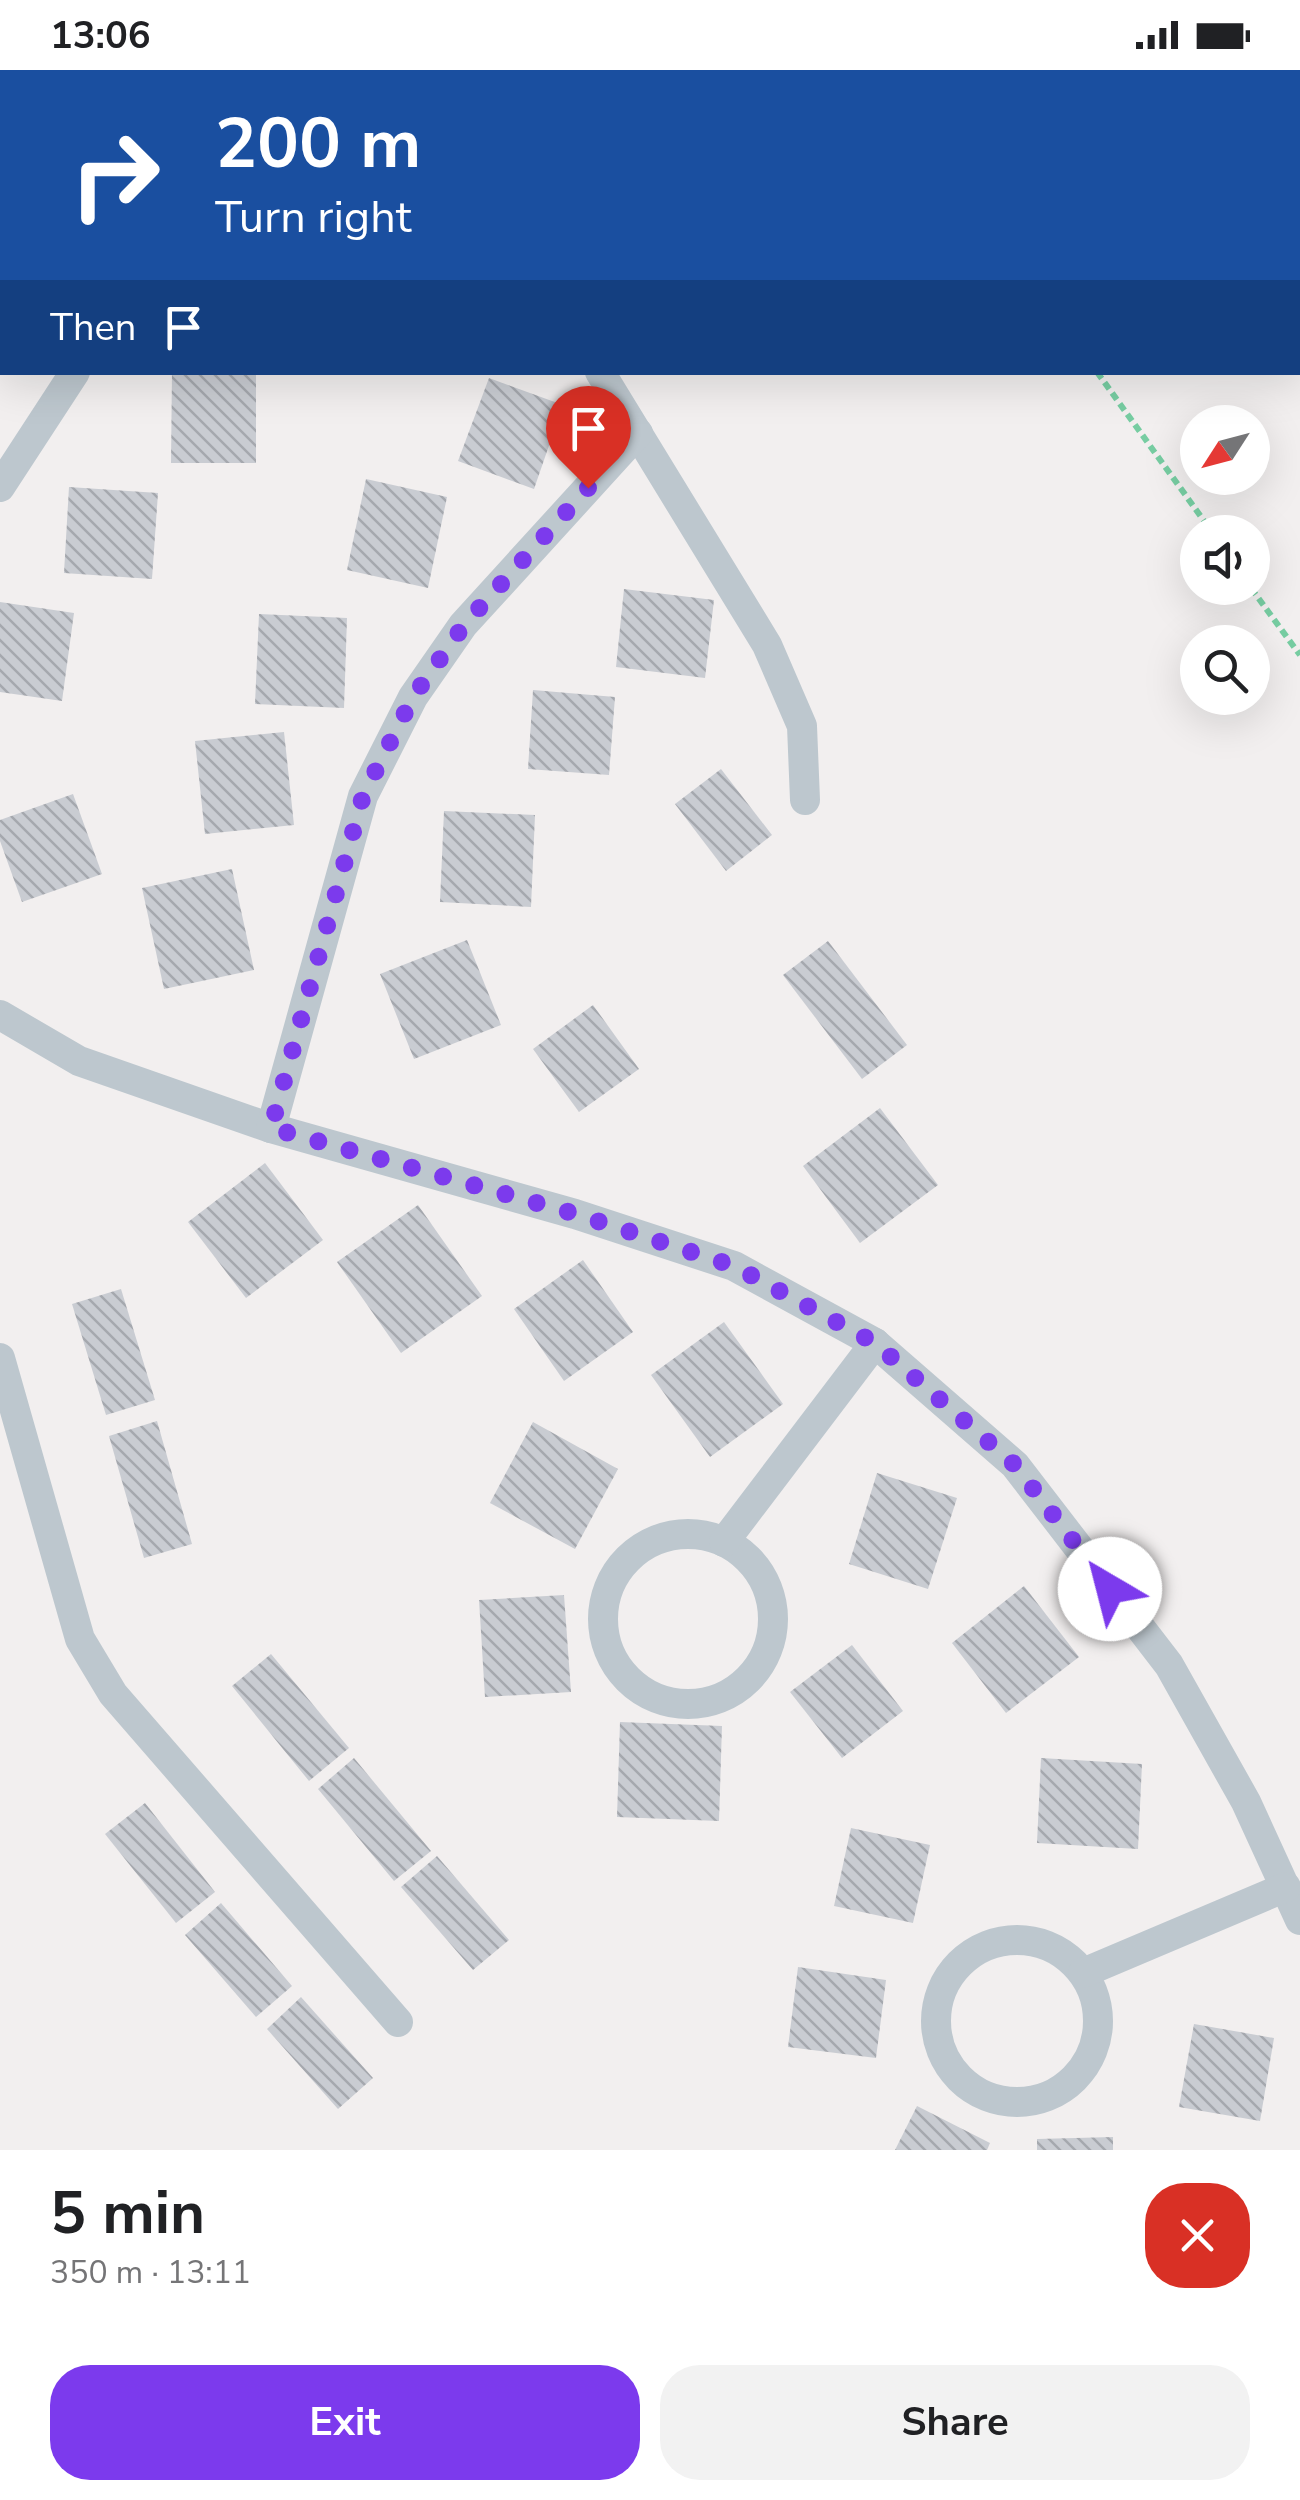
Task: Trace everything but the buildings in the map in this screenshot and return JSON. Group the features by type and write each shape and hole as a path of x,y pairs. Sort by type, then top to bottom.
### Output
{"street":[{"path":"0,487 73,375"},
{"path":"602,375 767,645 802,726 805,800"},
{"path":"271,1128 363,796 413,697 464,625 638,433"},
{"path":"0,1015 79,1062 271,1128 576,1214 734,1266 875,1343 1015,1465 1169,1665 1246,1802 1300,1920"},
{"path":"724,1542 875,1343"},
{"path":"0,1358 80,1639 113,1694 398,2022"},
{"path":"692,1534 724,1542 748,1560 765,1584 772,1612 770,1642 760,1666 738,1689 711,1702 683,1705 654,1698 623,1674 608,1649 602,1622 608,1587 624,1562 663,1537 692,1534"},
{"path":"1084,1973 1286,1887"},
{"path":"992,1942 1039,1942 1065,1954 1084,1973 1096,1998 1100,2027 1087,2065 1066,2088 1040,2100 1013,2103 985,2097 961,2081 944,2058 936,2034 936,2006 954,1968 976,1949 992,1942"}],"path":[{"path":"1098,375 1200,515"},
{"path":"1263,605 1300,656"}],"route":[{"path":"588,488 464,625 413,697 363,796 271,1128 576,1214 734,1266 875,1343 1015,1465 1110,1589"}]}
